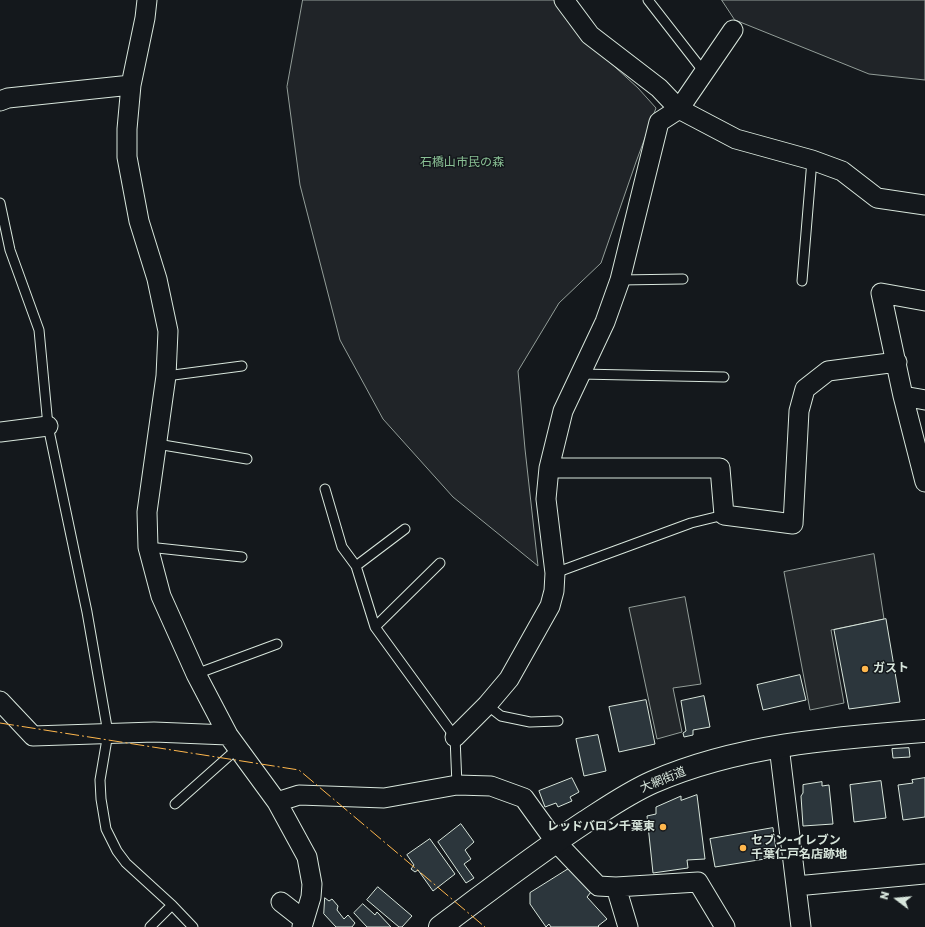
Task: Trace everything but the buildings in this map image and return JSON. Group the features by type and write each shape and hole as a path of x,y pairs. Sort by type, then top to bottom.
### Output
{"main road":[{"name":"大網街道","path":"440,927 555,841 622,798 653,782 687,769 733,755 779,746 837,737 925,731"}],"street":[{"path":"147,0 145,18 131,85 127,129 127,157 139,221 157,279 168,331 166,376 147,512 148,547 161,596 196,674 233,741 278,802 307,857 312,884 311,897 303,923 281,902"},
{"path":"565,0 590,35 659,88 679,109 736,139 812,160 842,171 877,198 925,205"},
{"path":"455,737 509,679 550,606 554,591 555,573 546,499 549,468 562,412 605,322 620,280 659,122 679,109 733,30"},
{"path":"0,101 8,98 131,85"},
{"path":"925,301 881,293 897,362 903,396 925,482"},
{"path":"549,468 720,468 724,515 793,524 799,411 804,389 828,371 897,362"},
{"path":"903,396 925,400"},
{"path":"0,432 48,426"},
{"path":"0,702 33,736 154,732 233,741"},
{"path":"779,746 801,927"},
{"path":"278,802 299,795 384,798 457,785 491,786 524,798 555,841 598,886 616,887 698,882 725,927"},
{"path":"796,886 925,874"},
{"path":"616,887 628,927"}],"lane":[{"path":"648,0 704,72"},
{"path":"802,281 812,160"},
{"path":"0,203 10,250 38,330 48,426 87,612 108,733 100,780 101,799 106,829 117,851 126,863 172,905 193,927"},
{"path":"620,280 683,279"},
{"path":"166,376 242,366"},
{"path":"580,374 724,377"},
{"path":"157,444 247,459"},
{"path":"325,489 342,547 356,566 375,626 455,737 457,785"},
{"path":"555,573 691,523 724,515"},
{"path":"356,566 405,529"},
{"path":"148,547 242,557"},
{"path":"375,626 440,563"},
{"path":"196,674 277,644"},
{"path":"487,704 501,716 530,722 558,721"},
{"path":"175,804 233,741"},
{"path":"150,927 172,905"}],"green space":[{"name":"石橋山市民の森","path":"303,0 558,0 592,46 638,88 656,108 601,263 559,303 518,371 538,566 453,497 383,419 340,340 300,185 287,87"},
{"path":"722,0 925,0 925,80 869,74 735,20"}],"shaded area":[{"path":"874,554 884,619 831,630 844,703 810,710 784,572"},
{"path":"685,597 701,684 673,688 682,732 657,739 629,608"}],"power":[{"path":"0,723 299,770 485,927"}],"place":[{"name":"ガスト","path":"865,669"},
{"name":"レッドバロン千葉東","path":"663,827"},
{"name":"セブン-イレブン 千葉仁戸名店跡地","path":"743,848"}]}
